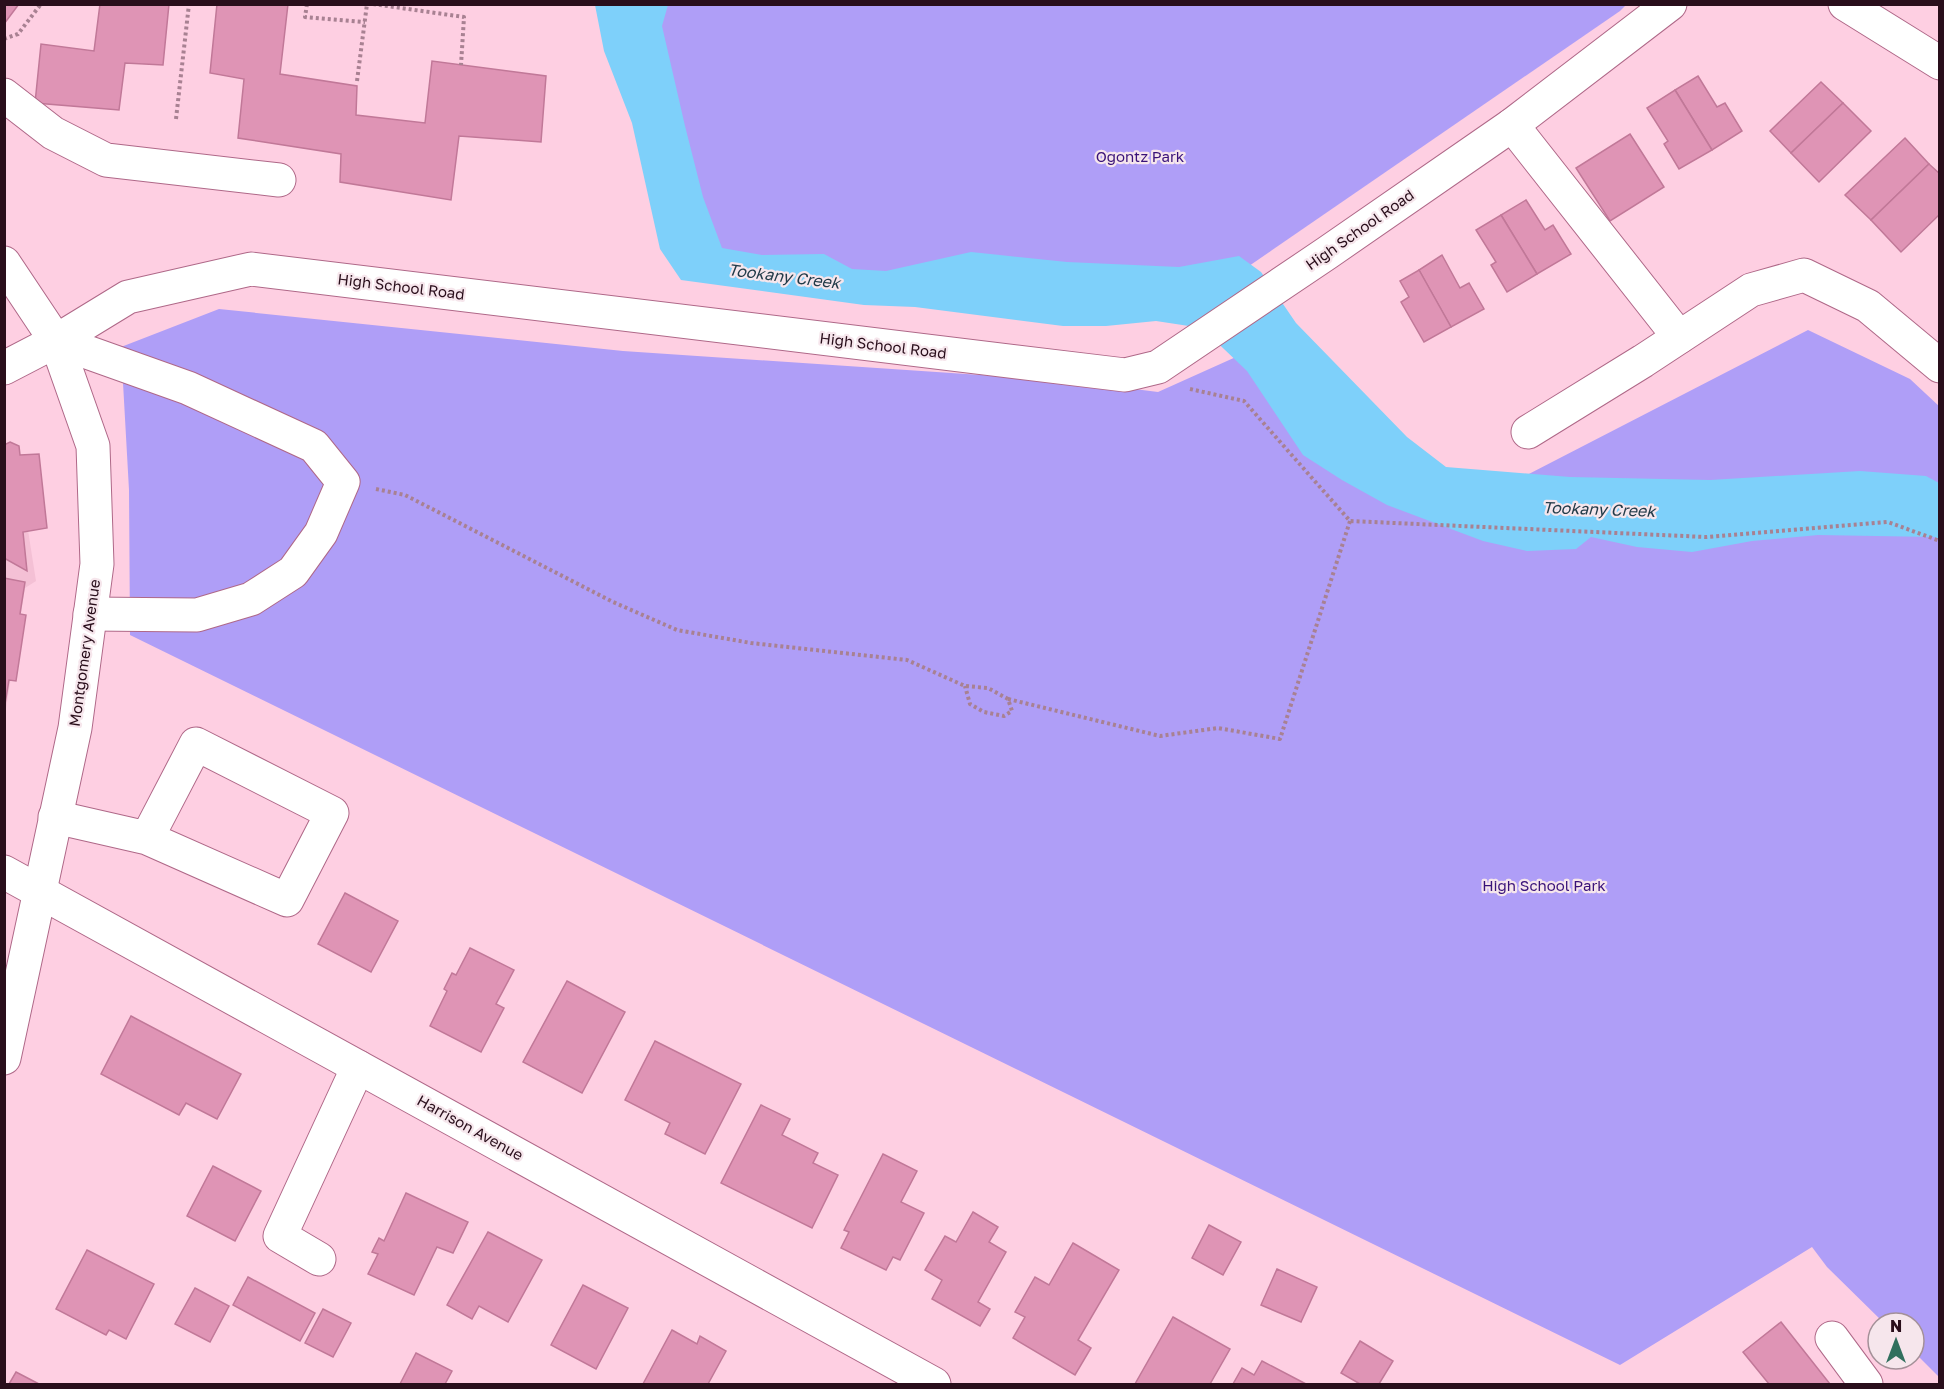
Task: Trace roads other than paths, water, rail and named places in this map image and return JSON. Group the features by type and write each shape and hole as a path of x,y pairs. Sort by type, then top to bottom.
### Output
{"street":[{"name":"High School Road","path":"4,368 56,341 128,297 251,269 1125,375 1168,377 1327,253 1512,124 1670,4"},
{"path":"1845,4 1940,63"},
{"path":"4,95 53,133 106,160 279,180"},
{"path":"1512,124 1679,337"},
{"name":"Montgomery Avenue","path":"4,263 56,341 93,446 97,564 75,728 4,1058"},
{"path":"1528,432 1750,290 1804,275 1868,306 1940,366"},
{"path":"56,341 188,387 314,446 343,482 321,533 293,572 251,599 197,615 90,614"},
{"path":"55,817 147,838 287,900 332,813 196,744 147,838"},
{"name":"Harrison Avenue","path":"4,872 934,1384"},
{"path":"320,1259 280,1236 358,1067"},
{"path":"1832,1338 1866,1384"}],"water":[{"name":"Tookany Creek","path":"595,5 668,5 662,26 703,197 722,248 762,255 824,254 852,269 886,271 971,252 1067,262 1179,267 1239,256 1261,272 1296,323 1407,437 1446,467 1570,477 1710,480 1860,471 1926,476 1939,483 1939,539 1934,537 1818,535 1752,541 1692,552 1637,547 1591,537 1576,549 1527,551 1483,541 1387,505 1303,455 1247,371 1202,328 1156,321 1106,326 1063,326 915,307 864,305 681,280 660,249 632,123 604,51"}],"park label":[{"name":"Ogontz Park","path":"1140,157"},
{"name":"High School Park","path":"1544,886"}]}
